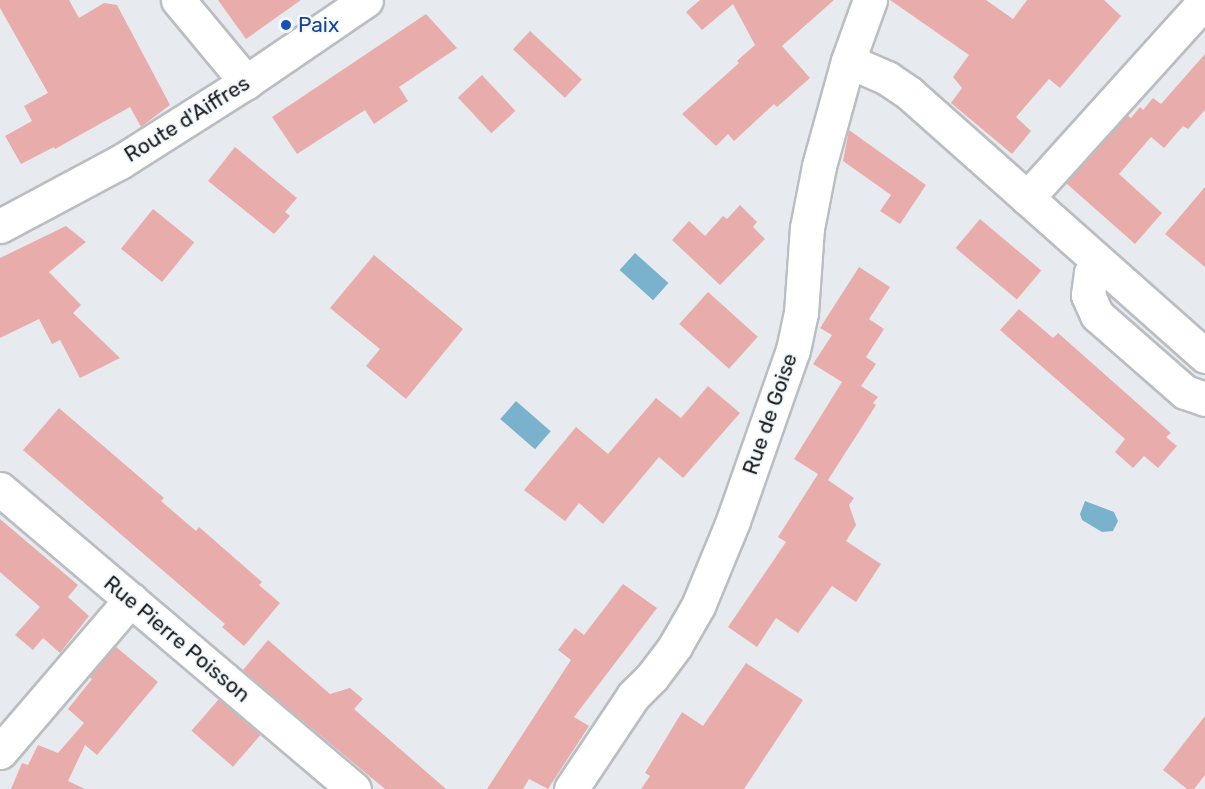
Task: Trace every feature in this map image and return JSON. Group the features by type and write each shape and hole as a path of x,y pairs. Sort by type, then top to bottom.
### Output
{"street":[{"path":"178,0 246,82"},
{"name":"Route d'Aiffres","path":"0,226 120,162 246,82 366,0"},
{"name":"Rue de Goise","path":"571,789 633,696 652,677 675,645 698,606 733,521 793,350 801,313 807,228 817,176 830,120 870,0"},
{"path":"1027,198 1204,2"},
{"path":"848,61 887,78 909,93 1205,356"},
{"path":"1099,263 1091,273 1088,295 1097,315 1185,392 1205,399"},
{"name":"Rue Pierre Poisson","path":"0,489 354,789"},
{"path":"0,752 131,599"}],"water":[{"path":"635,253 668,283 653,300 620,270"},
{"path":"516,401 551,431 535,449 500,419"},
{"path":"1085,501 1114,512 1118,521 1113,531 1102,532 1082,520 1080,514"}],"building":[{"path":"0,0 69,0 79,18 104,3 117,5 170,105 141,127 130,107 55,149 54,147 21,164 5,136 32,121 24,106 48,93 0,8"},
{"path":"218,0 301,0 246,39"},
{"path":"700,0 834,0 782,46 810,78 777,107 774,104 734,141 728,134 716,146 682,114 739,63 737,61 755,45 733,4 702,30 686,12"},
{"path":"890,0 986,0 1013,19 1027,0 1104,0 1121,16 1060,88 1049,79 1016,117 1031,131 1012,154 951,103 962,88 953,77 969,55"},
{"path":"426,14 457,48 399,87 408,101 374,124 365,110 297,154 272,117"},
{"path":"530,31 582,79 565,98 513,49"},
{"path":"1205,54 1205,110 1188,129 1183,126 1164,148 1151,137 1119,174 1162,213 1135,244 1066,183 1127,115 1131,118 1140,107 1143,110 1153,98 1161,104"},
{"path":"482,75 515,111 491,133 458,98"},
{"path":"849,130 926,185 900,224 880,211 891,195 843,161"},
{"path":"235,147 297,198 285,212 290,216 274,234 208,181"},
{"path":"1205,187 1205,267 1165,234"},
{"path":"740,205 757,222 753,227 765,239 720,285 672,240 689,221 705,236 723,216 727,219"},
{"path":"153,209 194,242 162,282 121,249"},
{"path":"980,219 1041,270 1017,300 956,248"},
{"path":"66,226 86,242 49,272 81,305 73,313 120,358 80,378 60,340 52,344 39,319 0,338 0,258"},
{"path":"374,255 463,329 406,399 366,366 380,349 330,308"},
{"path":"859,267 890,287 869,319 884,329 866,357 876,364 861,386 878,397 873,403 876,405 828,480 854,498 849,505 856,525 846,541 881,564 856,602 832,586 798,633 776,618 757,647 728,627 786,542 778,537 818,474 794,459 842,382 813,364 832,335 820,328"},
{"path":"708,292 758,337 729,369 679,324"},
{"path":"1019,309 1053,338 1058,333 1171,433 1166,437 1177,446 1158,468 1144,456 1133,468 1115,452 1125,439 1000,330"},
{"path":"708,386 740,413 683,478 659,457 603,524 579,503 565,521 524,490 576,427 608,454 656,398 681,418"},
{"path":"59,408 164,498 161,501 196,531 199,527 262,582 259,585 280,603 244,646 222,627 225,624 23,450"},
{"path":"0,519 78,585 68,597 89,616 60,653 43,638 33,650 15,635 40,607 0,572"},
{"path":"623,584 657,608 574,717 589,726 548,789 529,779 523,789 487,789 571,660 558,650 575,628 584,635"},
{"path":"268,640 330,694 350,688 363,699 354,709 446,789 385,789 285,706 243,670"},
{"path":"115,646 158,682 97,755 85,745 68,781 85,789 11,789 22,763 28,765 38,745 58,753 84,723 68,709 92,679 89,677"},
{"path":"746,663 803,700 744,789 641,789 650,776 645,773 682,712 703,726"},
{"path":"219,699 261,735 233,767 191,731"},
{"path":"1205,716 1205,775 1194,789 1187,789 1163,770"}],"place":[{"name":"Paix","path":"286,25"}]}
